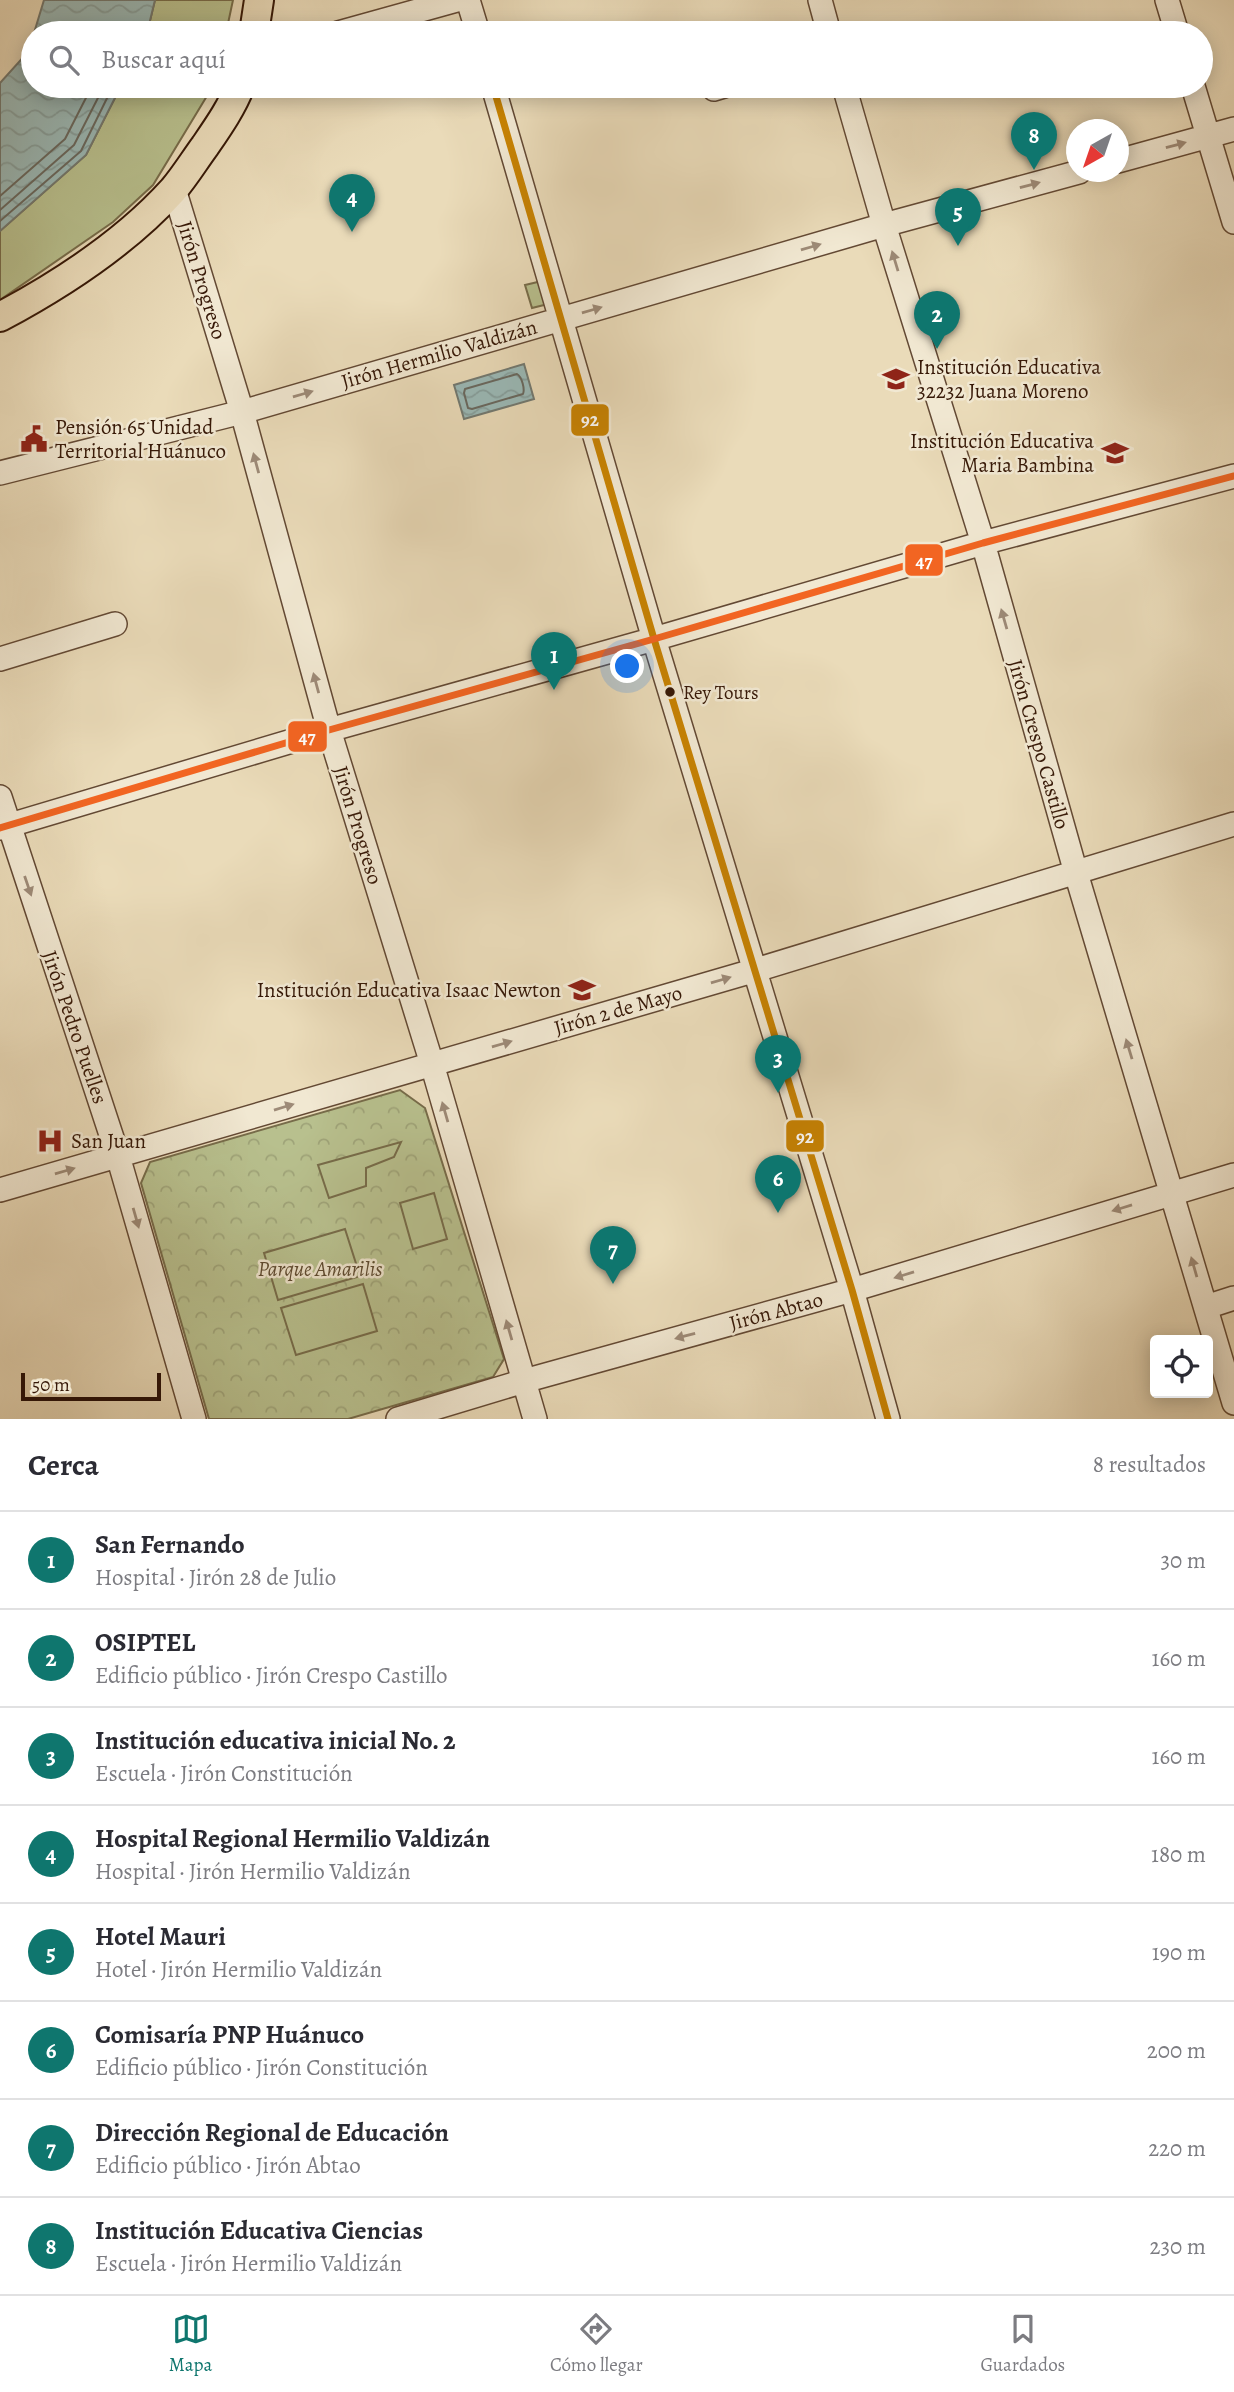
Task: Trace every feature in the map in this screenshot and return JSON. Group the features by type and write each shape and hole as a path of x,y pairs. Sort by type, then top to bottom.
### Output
{"main road":[{"path":"256,21 259,0"},
{"path":"0,317 73,274 142,221 174,189 218,128 234,98"}],"street":[{"path":"381,21 457,0"},
{"path":"468,0 474,21"},
{"path":"820,0 826,21"},
{"path":"1167,0 1173,21"},
{"path":"497,98 654,639 756,970 888,1419"},
{"name":"Jirón Crespo Castillo","path":"847,98 884,225 983,542 1076,873 1234,1403"},
{"path":"1197,98 1234,222"},
{"path":"1129,158 1234,128"},
{"name":"Jirón Hermilio Valdizán","path":"0,473 242,412 884,225 1066,176"},
{"name":"Jirón Progreso","path":"174,189 242,412 329,730 432,1064 536,1419"},
{"path":"4,827 329,730 654,639 983,542 1234,475"},
{"path":"0,659 115,624"},
{"name":"Jirón Pedro Puelles","path":"0,797 4,827 118,1156 194,1419"},
{"name":"Jirón 2 de Mayo","path":"0,1191 756,970 1234,824"},
{"name":"Jirón Abtao","path":"398,1419 524,1381 852,1290 1234,1175"},
{"path":"1206,1307 1234,1298"}],"green space":[{"path":"155,0 233,0 229,21 150,21"},
{"path":"115,98 206,98 153,185 113,222 0,300 0,231 86,155"},
{"path":"542,281 548,304 532,308 525,285"},
{"name":"Parque Amarilis","path":"400,1090 425,1108 504,1359 493,1377 348,1419 209,1419 141,1183 150,1162"},
{"path":"401,1142 394,1157 366,1168 366,1186 329,1198 318,1165"},
{"path":"434,1193 447,1239 413,1249 400,1203"},
{"path":"345,1229 360,1276 278,1300 264,1253"},
{"path":"363,1284 377,1331 296,1355 281,1308"}],"water":[{"path":"44,0 155,0 150,21 38,21"},
{"path":"21,60 21,98 115,98 86,155 0,231 0,83"},
{"path":"524,364 534,399 464,419 454,385"}],"transit line":[{"name":"92","path":"496,98 654,639 852,1290 888,1419"},
{"name":"47","path":"0,828 329,730 983,543 1234,476"}],"place":[{"name":"Institución Educativa Ciencias","path":"1034,170"},
{"name":"Hospital Regional Hermilio Valdizán","path":"352,232"},
{"name":"Hotel Mauri","path":"958,246"},
{"name":"OSIPTEL","path":"937,349"},
{"name":"Institución Educativa 32232 Juana Moreno","path":"896,379"},
{"name":"Pensión 65 Unidad Territorial Huánuco","path":"34,439"},
{"name":"Institución Educativa Maria Bambina","path":"1115,453"},
{"name":"San Fernando","path":"554,690"},
{"name":"Rey Tours","path":"670,692"},
{"name":"Institución Educativa Isaac Newton","path":"582,990"},
{"name":"Institución educativa inicial No. 2","path":"778,1093"},
{"name":"San Juan","path":"50,1141"},
{"name":"Comisaría PNP Huánuco","path":"778,1213"},
{"name":"Dirección Regional de Educación","path":"613,1284"}]}
